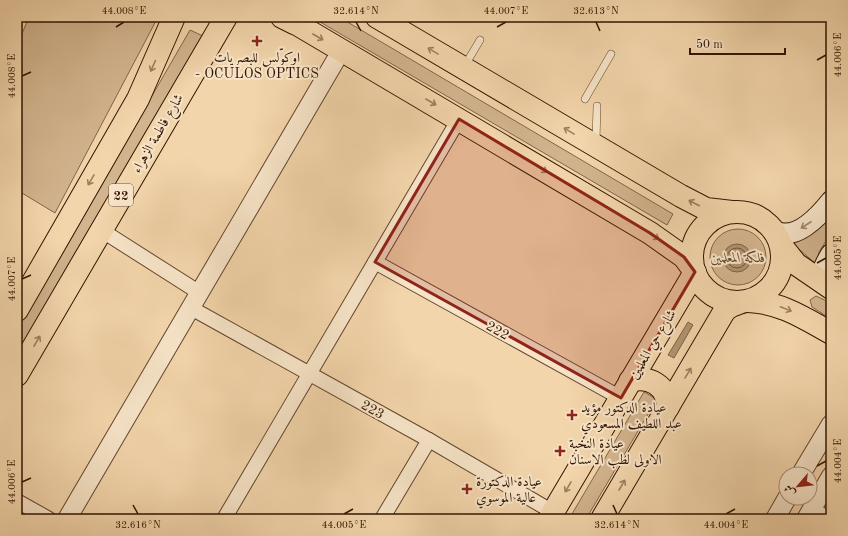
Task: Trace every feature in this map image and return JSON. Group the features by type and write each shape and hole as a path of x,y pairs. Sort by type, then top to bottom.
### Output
{"main road":[{"name":"22","path":"17,310 138,99 174,17"},
{"path":"162,46 182,17"},
{"path":"377,17 597,148 697,205 711,210 742,212 758,217 777,238 785,253 796,264 829,272"},
{"path":"287,19 459,119 655,237 684,257 703,287 712,295 723,300 770,303 784,308 831,333"},
{"name":"شارع فاطمة الزهراء","path":"17,374 224,21"},
{"path":"777,238 801,228 815,219 831,201"},
{"path":"694,272 692,258 697,237 711,220 732,212"},
{"path":"602,519 725,310 730,306 761,296 776,280 781,267 777,238"},
{"name":"شارع حي المعلمين","path":"551,515 694,272"},
{"path":"625,389 648,380 659,385 666,395 668,407"}],"street":[{"path":"67,519 341,51"},
{"path":"224,519 459,119"},
{"name":"223","path":"101,230 195,301 310,374 428,440 551,515"},
{"name":"222","path":"375,262 625,389"},
{"path":"807,466 831,424"},
{"path":"382,519 428,440"},
{"path":"829,519 809,514 831,476"},
{"path":"17,501 49,519"},
{"path":"775,519 782,506"}],"lane":[{"path":"463,69 480,40"},
{"path":"585,99 611,54"},
{"path":"597,106 597,148"}],"highlighted area":[{"path":"459,119 650,233 684,257 695,272 621,398 375,262"}],"green space":[{"path":"29,17 158,17 55,213 17,190 17,34 21,36"},
{"path":"316,17 339,17 673,214 667,225 315,19"},
{"path":"190,30 203,36 17,358 17,330"},
{"path":"831,209 831,233 819,252 816,264 792,243"},
{"name":"فلكة المعلمين","path":"732,229 744,229 754,233 762,241 766,251 766,263 762,273 754,281 744,285 732,285 722,281 714,273 710,263 710,251 714,241 722,233"},
{"path":"816,296 831,303 831,319 812,307 810,300"},
{"path":"644,392 657,399 586,519 569,519"}],"water":[{"path":"737,244 747,248 751,258 747,268 737,272 727,268 723,258 727,248"},
{"path":"688,322 693,325 674,358 668,355"}],"place":[{"name":"اوكوّلس للبصريات - OCULOS OPTICS","path":"257,41"},
{"name":"عيادة الدكتور مؤيد عبد اللطيف المسعودي","path":"572,415"},
{"name":"عيادة النخبة الاولى لطب الاسنان","path":"560,451"},
{"name":"عيادة الدكتورة عالية الموسوي","path":"467,489"}]}
